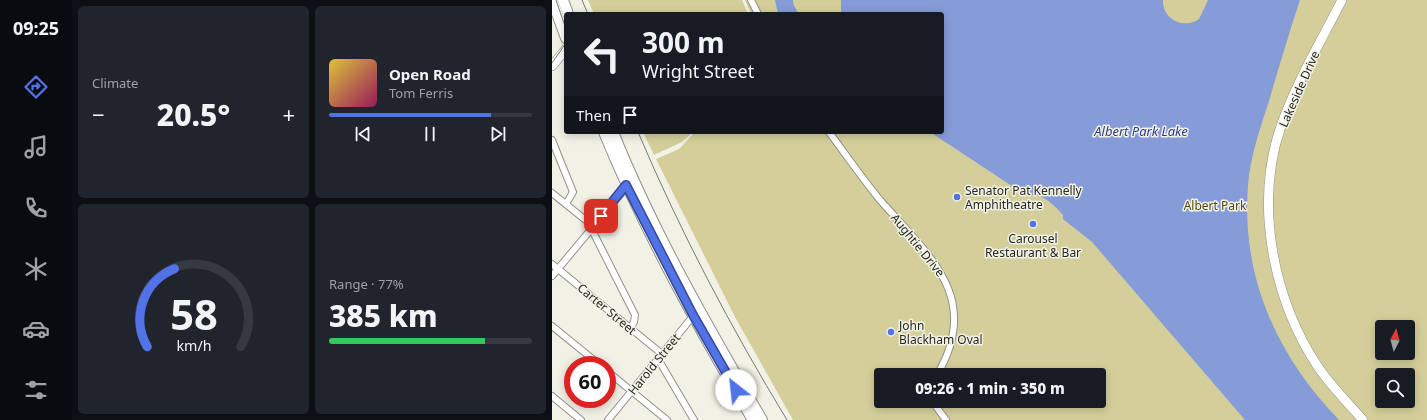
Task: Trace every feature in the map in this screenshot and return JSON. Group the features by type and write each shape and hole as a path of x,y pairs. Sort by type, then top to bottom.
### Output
{"main road":[{"path":"552,0 564,33"},
{"path":"563,0 567,12"},
{"path":"605,134 753,420"},
{"path":"614,134 630,183"},
{"path":"696,312 762,420"}],"street":[{"path":"752,0 757,12"},
{"name":"Lakeside Drive","path":"1342,0 1298,84 1281,127 1271,174 1270,214 1272,241 1278,277 1294,322 1318,367 1363,420"},
{"path":"552,66 564,51"},
{"name":"Aughtie Drive","path":"831,134 877,195 935,263 947,284 953,303 952,333 948,352 940,368"},
{"path":"552,140 573,192 566,204"},
{"path":"552,276 630,183"},
{"path":"552,193 592,227 634,315 634,322 630,329"},
{"name":"Carter Street","path":"552,264 660,356"},
{"name":"Harold Street","path":"608,420 696,312"},
{"path":"552,326 589,356"},
{"path":"660,356 694,420"},
{"path":"616,378 667,420"},
{"path":"552,396 581,420"},
{"path":"937,408 946,420"}],"green space":[{"path":"588,0 742,0 747,12 593,12"},
{"name":"Albert Park","path":"745,0 1427,0 1427,420 793,420 735,317 656,159 679,149 693,134 944,134 944,12 750,12"},
{"path":"644,134 691,134 682,142 654,155"}],"water":[{"path":"775,0 793,0 794,6 798,12 778,12"},
{"name":"Albert Park Lake","path":"841,0 1163,0 1166,13 1170,17 1175,21 1187,23 1199,19 1208,0 1300,0 1253,154 1248,186 1247,220 1257,283 1281,342 1317,395 1339,420 1245,420 1092,242 1063,219 1063,215 1056,208 1042,197 1032,195 1027,196 933,134 944,134 944,12 841,12"}],"tram line":[{"path":"556,0 564,23"},
{"path":"582,0 587,12"},
{"path":"552,63 564,46"},
{"path":"639,134 671,206 707,279 726,315 787,420"}],"place":[{"name":"Senator Pat Kennelly Amphitheatre","path":"957,197"},
{"name":"Carousel Restaurant & Bar","path":"1033,224"},
{"name":"John Blackham Oval","path":"891,332"}],"route":[{"path":"601,216 626,185 693,315 736,390"}]}
